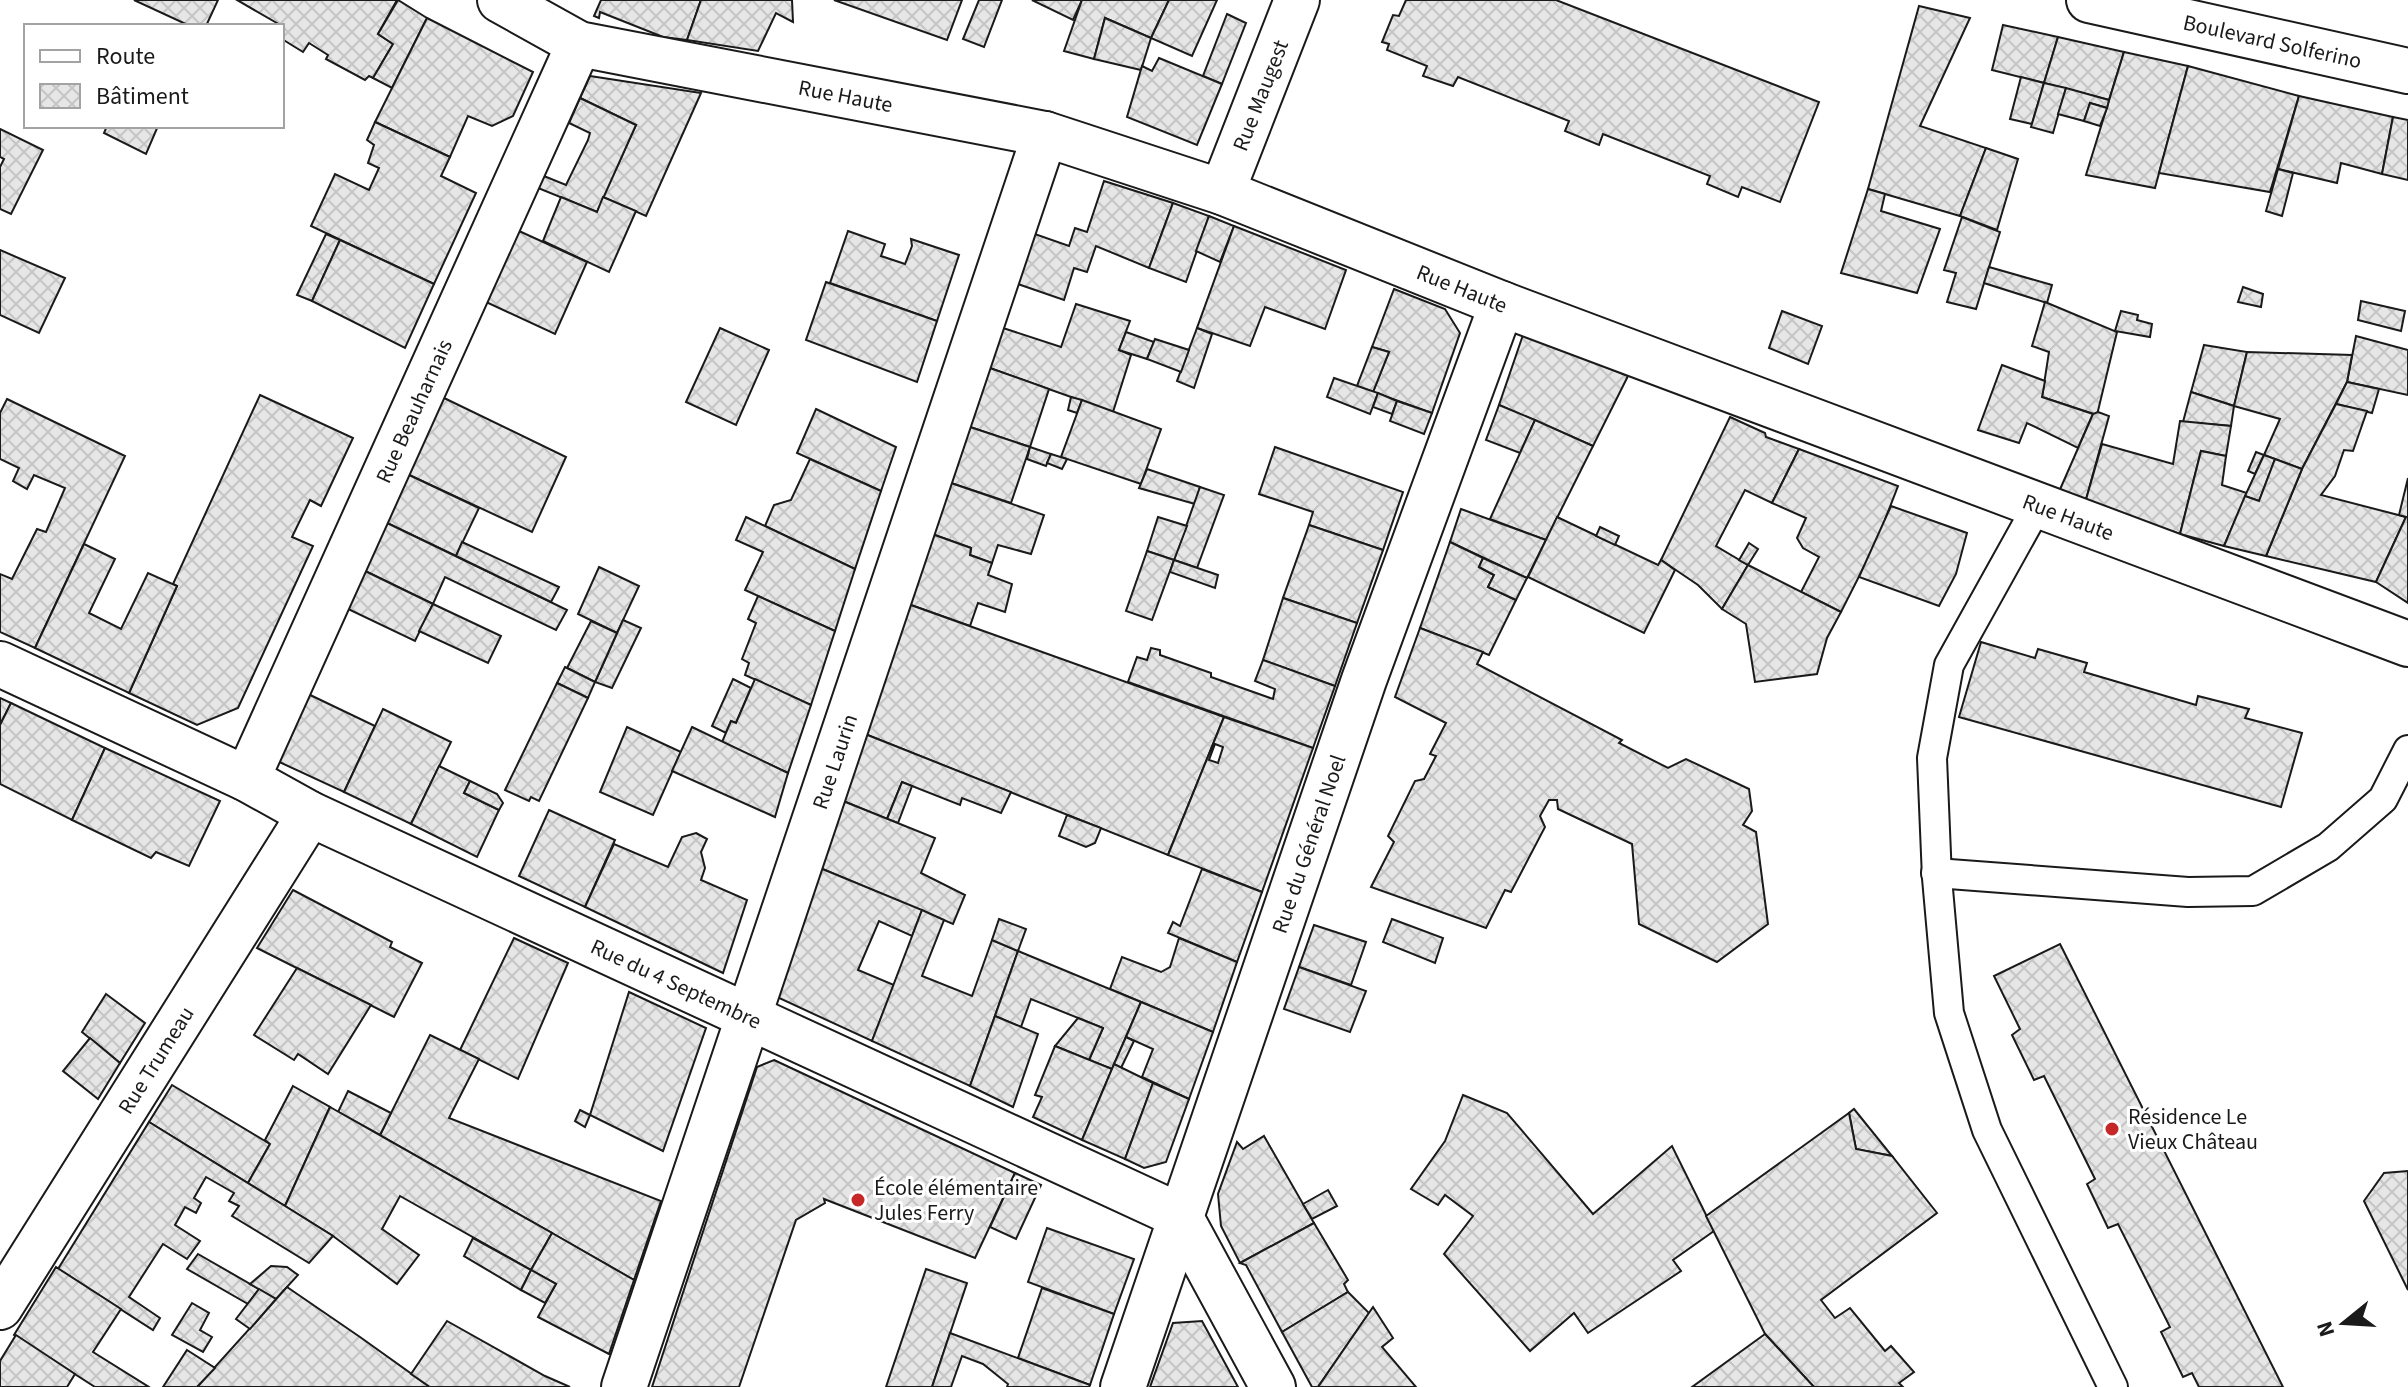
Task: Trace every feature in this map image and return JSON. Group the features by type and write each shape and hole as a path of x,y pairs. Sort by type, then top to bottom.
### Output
{"street":[{"name":"Rue Haute","path":"500,0 579,44 1045,134 1222,192 1502,304 2408,644"},
{"name":"Rue Maugest","path":"1222,192 1297,0"},
{"name":"Boulevard Solferino","path":"2106,2 2408,71"},
{"name":"Rue Beauharnais","path":"247,779 579,44"},
{"name":"Rue Laurin","path":"624,1387 1045,134"},
{"name":"Rue du Général Noel","path":"1123,1387 1364,680 1502,304"},
{"name":"Rue du 4 Septembre","path":"0,664 247,779 310,814 1180,1216"},
{"name":"Rue Trumeau","path":"0,1307 310,814"},
{"path":"1180,1216 1273,1387"}],"lane":[{"path":"2038,505 1949,665 1932,758 1936,873 1949,1013 1987,1130 2113,1387"},
{"path":"1936,873 2188,892 2253,891 2328,847 2383,799 2408,750"}],"building":[{"path":"134,0 218,0 207,24 186,24"},
{"path":"237,0 397,0 378,34 393,44 373,78 369,76 365,80 326,59 328,55 309,43 303,52 284,40 284,24 279,24"},
{"path":"398,0 427,18 392,88 373,78 393,44 378,34"},
{"path":"601,0 701,0 687,40 663,37 600,12 599,18 594,16"},
{"path":"701,0 792,0 793,22 776,13 758,51 687,40"},
{"path":"834,0 962,0 947,40"},
{"path":"979,0 1002,0 984,47 963,39"},
{"path":"1032,0 1082,0 1073,20"},
{"path":"1082,0 1169,0 1151,38 1105,18 1094,59 1064,51"},
{"path":"1169,0 1217,0 1192,56 1151,38"},
{"path":"1406,0 1556,0 1819,102 1780,202 1742,187 1738,197 1707,184 1710,176 1603,134 1599,145 1565,131 1569,121 1458,77 1453,86 1423,76 1427,66 1387,50 1389,44 1382,42 1393,15 1399,16"},
{"path":"1919,6 1970,18 1920,126 1986,148 1960,216 1868,189"},
{"path":"1227,14 1246,23 1222,84 1203,76"},
{"path":"427,18 533,72 513,116 492,126 468,116 450,157 375,122"},
{"path":"1105,18 1151,38 1141,70 1094,59"},
{"path":"2003,25 2058,37 2044,83 1992,70"},
{"path":"2058,37 2124,52 2109,100 2044,83"},
{"path":"2124,52 2188,66 2155,188 2086,175"},
{"path":"1159,58 1222,84 1197,145 1127,117 1142,66 1152,71"},
{"path":"2188,66 2299,96 2270,192 2159,173"},
{"path":"590,76 701,93 646,216 603,197 636,125 580,98"},
{"path":"2021,77 2044,83 2032,124 2010,119"},
{"path":"2044,83 2066,88 2053,133 2031,127"},
{"path":"2066,88 2109,100 2107,108 2090,103 2084,121 2058,114"},
{"path":"2299,96 2393,117 2382,174 2341,163 2337,183 2278,169"},
{"path":"580,98 636,125 597,212 538,188 544,176 566,185 588,140 590,133 569,123"},
{"path":"2090,103 2107,108 2100,126 2084,121"},
{"path":"2393,117 2408,120 2408,180 2382,174"},
{"path":"375,122 450,157 441,176 476,193 434,284 311,226 335,174 369,190 379,168 368,163 374,145 367,140"},
{"path":"106,128 157,128 146,154 104,133"},
{"path":"0,129 43,150 11,214 0,209 0,167 4,159 0,157"},
{"path":"1986,148 2018,159 1997,230 1960,216"},
{"path":"2278,169 2293,173 2282,216 2266,211"},
{"path":"1104,181 1173,203 1149,268 1096,246 1087,272 1074,268 1064,300 1015,283 1032,233 1069,246 1075,228 1087,232"},
{"path":"1868,189 1885,194 1881,211 1940,229 1917,293 1841,273"},
{"path":"561,197 597,212 603,197 636,211 609,272 543,241"},
{"path":"1173,203 1209,216 1186,282 1149,268"},
{"path":"1209,216 1234,226 1220,262 1196,251"},
{"path":"1962,217 2000,232 1976,309 1947,302 1956,273 1944,270"},
{"path":"1234,226 1346,270 1325,329 1265,307 1250,346 1197,328"},
{"path":"519,231 587,262 555,334 486,302"},
{"path":"848,231 885,244 881,256 905,264 912,246 911,239 959,255 937,321 830,283"},
{"path":"326,234 340,240 312,301 297,295"},
{"path":"340,240 434,284 405,348 312,301"},
{"path":"0,250 65,278 39,333 0,315"},
{"path":"1989,267 2052,285 2047,303 1984,283"},
{"path":"826,282 937,321 917,382 806,340"},
{"path":"2243,287 2263,294 2261,307 2238,302"},
{"path":"1394,289 1445,309 1460,333 1432,413 1373,392 1389,352 1372,347"},
{"path":"2361,301 2405,311 2401,331 2358,320"},
{"path":"2045,302 2117,332 2097,415 2042,397 2049,352 2032,346"},
{"path":"1076,304 1130,321 1119,350 1131,355 1113,412 987,367 1000,327 1061,347"},
{"path":"1782,311 1822,326 1808,364 1769,348"},
{"path":"2121,311 2138,315 2137,320 2152,324 2150,337 2115,331"},
{"path":"720,328 769,350 736,425 686,402"},
{"path":"1197,328 1212,334 1194,388 1177,381"},
{"path":"1126,332 1154,342 1147,359 1119,350"},
{"path":"1524,332 1628,376 1593,446 1499,405"},
{"path":"2356,336 2408,350 2408,395 2347,382"},
{"path":"1155,339 1189,350 1181,372 1147,359"},
{"path":"2204,345 2247,352 2234,406 2191,392"},
{"path":"1372,347 1389,352 1373,392 1357,386"},
{"path":"2247,352 2352,355 2347,382 2302,469 2264,455 2280,419 2234,406"},
{"path":"2002,365 2045,381 2042,397 2093,414 2078,448 2027,423 2019,443 1978,430"},
{"path":"987,367 1049,389 1030,447 967,426"},
{"path":"1334,378 1378,393 1370,414 1327,397"},
{"path":"2347,382 2379,389 2372,413 2336,404"},
{"path":"2191,392 2234,406 2231,426 2183,422"},
{"path":"1378,393 1397,401 1392,414 1373,407"},
{"path":"260,395 353,438 321,506 310,500 292,537 313,546 238,708 197,725 129,693 177,586 173,584"},
{"path":"442,397 566,457 532,532 407,474"},
{"path":"1071,397 1082,400 1077,413 1068,410"},
{"path":"7,399 125,456 35,648 0,632 0,574 12,579 37,529 46,532 65,488 34,475 27,489 13,481 19,468 0,459 0,413"},
{"path":"1082,400 1161,429 1141,484 1061,457"},
{"path":"1397,401 1432,413 1424,434 1390,421"},
{"path":"2336,404 2367,411 2353,451 2344,450 2335,476 2321,495 2406,517 2376,582 2266,556 2302,469"},
{"path":"1499,405 1535,420 1520,453 1486,440"},
{"path":"816,409 896,447 881,491 797,453"},
{"path":"2098,412 2109,416 2085,503 2058,494 2093,414"},
{"path":"1730,417 1765,433 1766,437 1799,449 1772,503 1745,490 1716,546 1748,565 1722,609 1698,585 1661,560"},
{"path":"1535,420 1593,446 1546,540 1490,519"},
{"path":"2180,421 2231,426 2226,456 2201,451 2180,534 2085,503 2102,444 2173,464"},
{"path":"967,426 1030,447 1011,503 948,482"},
{"path":"1030,447 1051,454 1046,466 1027,459"},
{"path":"1275,447 1403,492 1383,550 1309,525 1313,512 1259,494"},
{"path":"1799,449 1898,486 1876,543 1841,612 1801,592 1819,557 1803,548 1797,538 1806,518 1772,503"},
{"path":"2201,451 2226,456 2222,485 2247,493 2224,546 2180,534"},
{"path":"2256,452 2264,455 2255,474 2248,471"},
{"path":"1051,454 1067,459 1062,469 1047,463"},
{"path":"2264,455 2275,459 2259,501 2245,496"},
{"path":"810,459 881,491 855,569 765,526 774,505 791,500"},
{"path":"2275,459 2302,469 2266,556 2224,546 2245,496 2259,501"},
{"path":"1147,469 1200,487 1195,504 1139,488"},
{"path":"407,474 479,508 456,556 385,522"},
{"path":"2408,478 2408,603 2376,582 2406,517 2399,515"},
{"path":"948,482 1044,515 1031,554 998,545 992,563 970,555 971,548 932,534"},
{"path":"1200,487 1224,495 1197,568 1174,560"},
{"path":"1891,506 1967,533 1956,574 1939,606 1859,577"},
{"path":"1461,509 1546,540 1527,578 1450,542"},
{"path":"746,517 855,569 835,631 745,590 763,552 736,540"},
{"path":"1158,517 1187,526 1174,560 1147,551"},
{"path":"1557,517 1658,565 1661,560 1675,570 1644,633 1528,577"},
{"path":"385,522 567,610 556,630 445,577 433,604 363,570"},
{"path":"1309,525 1383,550 1357,623 1283,598"},
{"path":"1600,527 1619,536 1615,545 1596,536"},
{"path":"932,534 971,548 970,555 992,563 988,575 1012,584 1005,612 978,603 970,626 908,604"},
{"path":"462,542 559,587 551,602 456,556"},
{"path":"1450,542 1483,558 1479,567 1494,575 1488,587 1516,600 1489,655 1420,628"},
{"path":"1749,543 1758,549 1748,565 1739,560"},
{"path":"84,544 115,559 89,613 121,629 148,573 177,586 129,693 35,648"},
{"path":"1147,551 1174,560 1152,620 1126,611"},
{"path":"1483,558 1527,578 1516,600 1488,587 1494,575 1479,567"},
{"path":"1174,560 1218,575 1215,588 1170,572"},
{"path":"1748,565 1841,612 1827,638 1817,674 1755,682 1746,624 1722,609"},
{"path":"599,567 639,586 617,633 578,614"},
{"path":"363,570 433,604 415,641 346,608"},
{"path":"758,596 835,631 811,705 745,675 749,663 742,659 756,623 748,619"},
{"path":"1283,598 1357,623 1335,686 1263,660"},
{"path":"433,604 501,636 488,663 419,631"},
{"path":"908,604 1224,717 1168,855 865,734"},
{"path":"623,620 641,628 612,688 595,682"},
{"path":"591,621 617,633 595,682 567,668"},
{"path":"1420,628 1483,652 1477,664 1622,740 1619,743 1668,768 1686,759 1749,789 1752,811 1743,825 1756,832 1768,924 1717,962 1639,924 1632,844 1558,809 1557,800 1549,800 1540,816 1545,827 1511,892 1505,890 1486,928 1371,887 1394,842 1388,836 1415,781 1424,779 1436,756 1430,754 1446,723 1395,697"},
{"path":"1981,642 2035,658 2038,649 2087,663 2084,672 2196,705 2198,696 2249,709 2245,718 2302,733 2281,807 1959,717"},
{"path":"1151,648 1160,650 1160,655 1211,673 1211,677 1273,699 1275,689 1255,681 1263,660 1335,686 1313,748 1128,682 1137,657 1147,660"},
{"path":"565,667 595,682 588,698 557,683"},
{"path":"733,679 751,688 736,723 731,721 726,733 712,726"},
{"path":"755,679 811,705 788,773 722,742 731,721 736,723"},
{"path":"557,683 588,698 539,801 531,797 529,801 505,790"},
{"path":"306,693 375,726 344,792 275,760"},
{"path":"0,698 11,703 0,725"},
{"path":"11,703 105,748 72,820 0,784 0,725"},
{"path":"383,709 451,742 411,824 344,792"},
{"path":"1224,717 1313,748 1262,892 1168,855","holes":["1215,744 1223,747 1218,763 1209,760"]},
{"path":"627,727 681,752 653,815 600,792"},
{"path":"692,727 788,773 775,817 672,771"},
{"path":"865,734 1011,792 1001,813 962,798 960,805 902,782 887,819 843,801"},
{"path":"105,748 220,801 189,866 156,852 151,858 72,820"},
{"path":"439,766 470,781 464,793 499,810 477,857 411,824"},
{"path":"470,781 497,794 503,803 499,810 464,793"},
{"path":"902,782 912,786 898,823 887,819"},
{"path":"843,801 935,838 921,873 965,895 953,924 820,868"},
{"path":"549,810 615,840 585,907 519,876"},
{"path":"1067,815 1101,828 1095,843 1086,847 1059,836"},
{"path":"696,833 707,839 701,852 705,868 701,880 747,900 723,973 585,907 614,844 668,867 682,837"},
{"path":"820,868 922,910 912,936 879,921 858,970 894,985 872,1041 777,997"},
{"path":"1202,869 1262,892 1237,962 1168,933 1173,922 1180,926"},
{"path":"293,890 392,942 390,947 422,963 394,1017 257,948"},
{"path":"922,910 944,920 922,976 972,996 992,940 1018,951 970,1086 872,1041"},
{"path":"999,919 1026,929 1018,951 992,940"},
{"path":"1392,919 1443,938 1435,963 1383,942"},
{"path":"1314,925 1366,942 1351,985 1299,967"},
{"path":"514,938 568,963 518,1079 460,1050"},
{"path":"1179,938 1237,962 1213,1032 1110,989 1122,957 1161,972 1170,967"},
{"name":"Résidence Le Vieux Château","path":"2060,944 2283,1387 2199,1387 2192,1373 2183,1377 2161,1332 2170,1327 2118,1224 2108,1228 2087,1184 2095,1179 2044,1076 2034,1080 2012,1035 2020,1029 1994,976"},
{"path":"1018,951 1141,1002 1112,1069 1089,1060 1103,1028 1031,999 1021,1027 995,1016"},
{"path":"1299,967 1366,991 1350,1032 1284,1009"},
{"path":"297,968 371,1005 328,1074 298,1054 294,1060 254,1035"},
{"path":"629,992 706,1028 663,1151 590,1115"},
{"path":"106,994 145,1023 120,1063 82,1032"},
{"path":"1141,1002 1213,1032 1189,1099 1142,1077 1153,1049 1126,1037"},
{"path":"995,1016 1038,1034 1013,1107 970,1086"},
{"path":"1078,1018 1103,1028 1089,1060 1055,1046"},
{"path":"430,1035 479,1059 449,1118 661,1201 634,1280 380,1135"},
{"path":"1126,1037 1134,1041 1121,1068 1114,1064"},
{"path":"90,1038 120,1063 98,1099 63,1071"},
{"path":"1055,1046 1112,1069 1082,1140 1033,1117 1042,1097 1035,1095"},
{"name":"École élémentaire Jules Ferry","path":"774,1060 1015,1173 975,1258 824,1199 825,1203 796,1220 739,1387 652,1387 757,1067"},
{"path":"1114,1064 1153,1083 1125,1159 1082,1140"},
{"path":"1153,1083 1189,1099 1166,1162 1144,1168 1125,1159"},
{"path":"172,1085 270,1144 248,1183 149,1122"},
{"path":"293,1086 330,1107 285,1206 248,1183 270,1144 265,1140"},
{"path":"348,1091 391,1113 380,1135 338,1112"},
{"path":"1463,1095 1507,1113 1593,1214 1672,1146 1714,1231 1673,1260 1681,1271 1588,1333 1574,1313 1530,1351 1444,1254 1473,1216 1445,1195 1438,1205 1411,1189 1445,1141"},
{"path":"330,1107 552,1233 531,1270 400,1196 382,1229 419,1255 397,1284 333,1236 285,1206"},
{"path":"1854,1109 1892,1156 1856,1149 1849,1113"},
{"path":"580,1110 590,1115 585,1127 575,1121"},
{"path":"1849,1113 1856,1149 1892,1156 1937,1213 1821,1300 1835,1318 1850,1308 1885,1351 1891,1346 1914,1372 1899,1383 1903,1387 1814,1387 1765,1334 1706,1216"},
{"path":"149,1122 333,1236 309,1263 232,1216 239,1206 229,1201 234,1193 206,1177 194,1198 201,1203 196,1213 185,1207 175,1225 200,1241 187,1259 163,1244 129,1297 160,1318 153,1330 58,1269"},
{"path":"1264,1136 1314,1223 1240,1263 1221,1226 1218,1194 1237,1142 1243,1149"},
{"path":"2408,1171 2408,1290 2364,1201 2384,1173"},
{"path":"1015,1173 1041,1185 1016,1239 990,1227"},
{"path":"1328,1190 1337,1206 1312,1219 1303,1204"},
{"path":"1314,1223 1348,1280 1344,1284 1348,1292 1282,1332 1246,1265 1240,1263"},
{"path":"1047,1228 1134,1259 1114,1314 1028,1282"},
{"path":"552,1233 634,1280 609,1354 538,1317 556,1284 531,1270"},
{"path":"473,1238 531,1270 521,1290 464,1256"},
{"path":"198,1254 259,1289 248,1304 187,1269"},
{"path":"271,1266 287,1267 298,1275 276,1299 250,1284"},
{"path":"56,1267 121,1309 93,1352 149,1387 95,1387 14,1335"},
{"path":"926,1269 967,1283 932,1387 886,1387"},
{"path":"531,1270 556,1284 545,1303 521,1290"},
{"path":"287,1287 360,1337 430,1387 197,1387"},
{"path":"1042,1288 1114,1314 1090,1385 1018,1358"},
{"path":"259,1289 276,1299 250,1329 236,1319"},
{"path":"1348,1292 1369,1313 1318,1387 1312,1387 1282,1332"},
{"path":"192,1303 209,1313 200,1330 212,1337 203,1352 172,1335"},
{"path":"1373,1307 1393,1338 1382,1347 1416,1387 1318,1387"},
{"path":"447,1321 570,1387 430,1387 411,1374"},
{"path":"1202,1321 1238,1387 1150,1387 1173,1323"},
{"path":"950,1333 1090,1385 1007,1387 1008,1384 983,1364 962,1356 951,1387 932,1387"},
{"path":"1765,1334 1814,1387 1692,1387"},
{"path":"16,1335 75,1374 67,1387 0,1387 0,1361"},
{"path":"187,1350 215,1368 197,1387 163,1387"}],"place":[{"name":"Résidence Le Vieux Château","path":"2112,1129"},
{"name":"École élémentaire Jules Ferry","path":"858,1200"}]}
